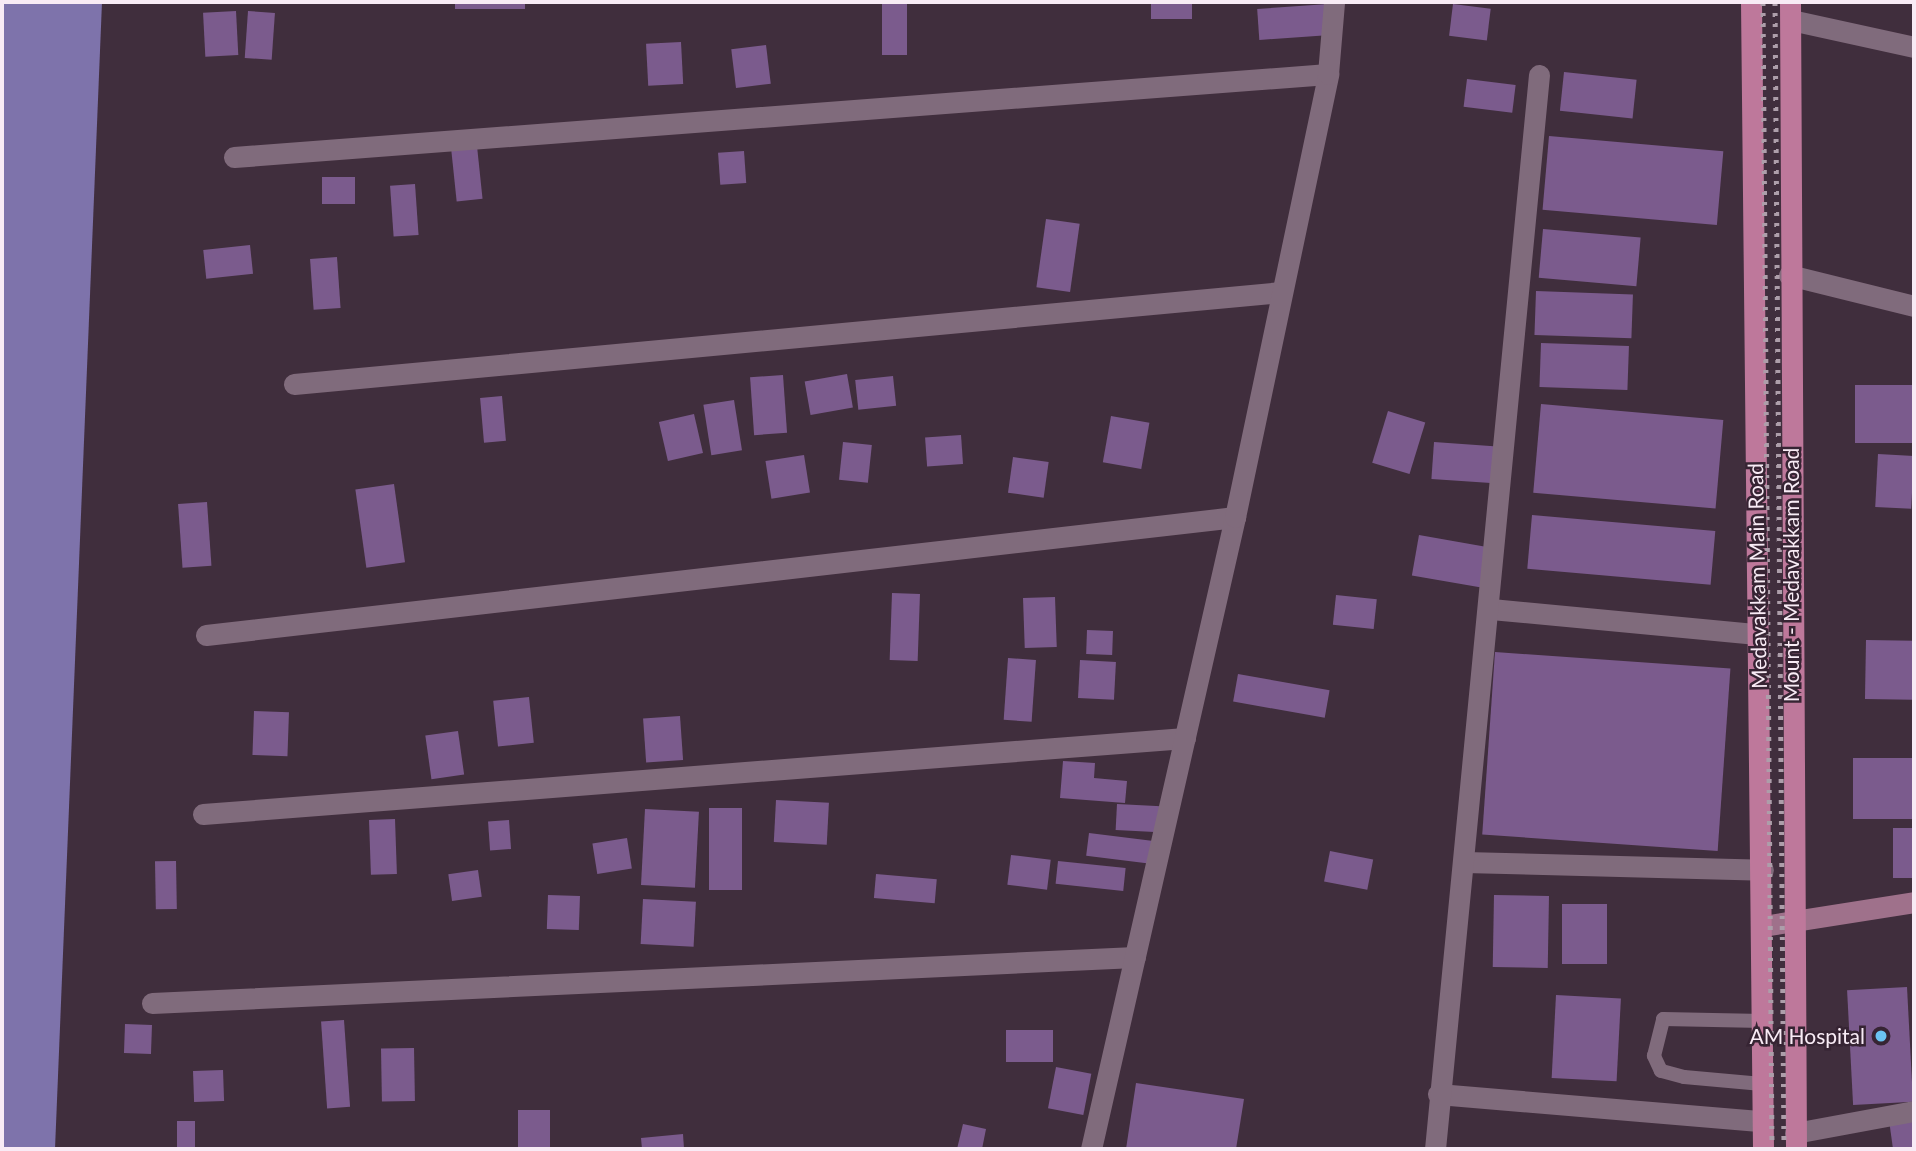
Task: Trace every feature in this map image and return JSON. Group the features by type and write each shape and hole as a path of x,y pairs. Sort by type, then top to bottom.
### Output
{"main road":[{"name":"Medavakkam Main Road","path":"1751,2 1756,634 1763,870 1763,1149"},
{"name":"Mount - Medavakkam Road","path":"1791,11 1789,275 1795,1141"}],"street":[{"path":"1091,1149 1235,517 1328,74 1334,2"},
{"path":"1791,11 1914,47"},
{"path":"234,157 1328,74"},
{"path":"1435,1149 1438,1094 1491,609 1539,75"},
{"path":"1789,275 1914,306"},
{"path":"294,384 1282,292"},
{"path":"206,635 1235,517"},
{"path":"1491,609 1756,634"},
{"path":"203,814 1185,738"},
{"path":"1464,862 1763,870"},
{"path":"1763,926 1914,902"},
{"path":"152,1003 1135,957"},
{"path":"1438,1094 1762,1121"},
{"path":"1795,1141 1914,1111"}],"lane":[{"path":"1762,1084 1684,1077 1661,1071 1654,1056 1663,1019 1763,1021"}],"shaded area":[{"path":"2,2 102,2 55,1149 2,1149"}],"building":[{"path":"455,2 525,2 525,9 455,9"},
{"path":"882,2 907,2 907,55 882,55"},
{"path":"1151,2 1192,2 1192,19 1151,19"},
{"path":"1328,4 1330,35 1259,40 1257,9"},
{"path":"1453,4 1491,9 1487,40 1449,36"},
{"path":"236,11 238,55 205,57 203,13"},
{"path":"248,11 275,13 272,60 245,58"},
{"path":"681,42 683,84 648,86 646,44"},
{"path":"766,45 771,84 736,88 731,49"},
{"path":"1564,72 1637,80 1633,118 1560,111"},
{"path":"1467,79 1516,85 1512,113 1464,107"},
{"path":"1549,136 1723,151 1717,225 1543,210"},
{"path":"477,146 483,199 457,201 451,149"},
{"path":"744,151 746,183 720,185 718,153"},
{"path":"322,177 355,177 355,204 322,204"},
{"path":"415,184 419,235 394,237 390,186"},
{"path":"1046,219 1080,224 1070,292 1036,287"},
{"path":"1543,229 1641,238 1636,286 1539,278"},
{"path":"250,245 253,274 206,279 203,250"},
{"path":"337,257 341,308 314,310 310,259"},
{"path":"1536,291 1633,294 1631,338 1534,335"},
{"path":"1541,343 1629,346 1627,390 1539,387"},
{"path":"847,374 853,407 811,415 805,381"},
{"path":"783,375 787,433 754,435 750,377"},
{"path":"893,376 896,406 858,410 855,380"},
{"path":"1855,385 1914,385 1914,443 1855,443"},
{"path":"502,396 506,441 484,443 480,398"},
{"path":"734,400 742,450 711,455 703,405"},
{"path":"1541,404 1723,420 1716,509 1533,493"},
{"path":"1388,411 1425,422 1410,474 1372,463"},
{"path":"694,414 703,453 668,461 659,422"},
{"path":"1111,416 1149,423 1141,469 1103,462"},
{"path":"961,435 963,464 927,466 925,438"},
{"path":"843,442 872,445 868,483 839,480"},
{"path":"1434,442 1501,447 1498,484 1431,479"},
{"path":"1878,454 1914,456 1911,509 1875,507"},
{"path":"804,455 810,493 771,499 765,461"},
{"path":"1013,457 1049,462 1044,498 1008,493"},
{"path":"394,484 405,562 366,568 355,489"},
{"path":"207,502 211,566 183,568 178,504"},
{"path":"1532,515 1715,531 1711,585 1527,569"},
{"path":"1419,535 1487,547 1480,587 1412,575"},
{"path":"892,593 920,594 918,661 890,660"},
{"path":"1336,595 1377,599 1374,629 1333,625"},
{"path":"1055,597 1057,647 1025,648 1023,598"},
{"path":"1087,630 1113,631 1112,655 1086,654"},
{"path":"1866,640 1914,641 1913,700 1865,699"},
{"path":"1495,652 1730,668 1718,851 1482,835"},
{"path":"1008,658 1036,660 1032,722 1004,720"},
{"path":"1080,660 1116,662 1114,700 1078,698"},
{"path":"1238,674 1330,690 1325,718 1233,702"},
{"path":"529,697 534,743 498,747 493,701"},
{"path":"254,711 289,712 287,756 252,755"},
{"path":"680,716 683,760 646,762 643,719"},
{"path":"458,731 464,775 431,779 425,736"},
{"path":"1853,758 1914,758 1914,819 1853,819"},
{"path":"1063,761 1095,763 1094,778 1127,781 1125,803 1060,798"},
{"path":"776,800 829,803 827,845 774,842"},
{"path":"1117,804 1161,806 1160,832 1116,830"},
{"path":"709,808 742,808 742,890 709,890"},
{"path":"645,809 699,812 695,888 641,885"},
{"path":"395,819 397,874 371,875 369,820"},
{"path":"509,820 511,849 490,850 488,821"},
{"path":"1893,828 1914,828 1914,878 1893,878"},
{"path":"1089,833 1156,841 1153,864 1086,856"},
{"path":"627,838 632,869 597,874 592,843"},
{"path":"1330,851 1373,859 1367,890 1324,881"},
{"path":"1011,855 1051,860 1047,890 1007,885"},
{"path":"155,861 176,861 177,909 156,909"},
{"path":"1058,861 1126,868 1123,891 1056,884"},
{"path":"478,870 482,897 452,901 448,874"},
{"path":"876,874 937,879 935,903 874,898"},
{"path":"548,895 580,896 579,930 547,929"},
{"path":"1494,895 1549,896 1548,968 1493,967"},
{"path":"643,899 696,902 694,947 641,944"},
{"path":"1562,904 1607,904 1607,964 1562,964"},
{"path":"1907,987 1913,1102 1853,1105 1847,990"},
{"path":"1556,995 1621,998 1617,1081 1552,1078"},
{"path":"344,1020 350,1107 327,1108 321,1022"},
{"path":"125,1024 152,1025 151,1054 124,1053"},
{"path":"1006,1030 1053,1030 1053,1062 1006,1062"},
{"path":"414,1048 415,1101 382,1102 381,1049"},
{"path":"1056,1067 1091,1074 1083,1115 1048,1108"},
{"path":"223,1070 224,1101 194,1102 193,1071"},
{"path":"1136,1083 1244,1099 1236,1149 1126,1149"},
{"path":"518,1110 550,1110 550,1149 518,1149"},
{"path":"1914,1116 1914,1149 1893,1149 1889,1120"},
{"path":"177,1121 195,1121 195,1149 177,1149"},
{"path":"963,1124 986,1129 982,1149 957,1149"},
{"path":"683,1134 684,1149 642,1149 641,1138"}],"railway":[{"path":"1763,2 1772,1149"},
{"path":"1775,2 1784,1149"}],"place":[{"name":"AM Hospital","path":"1881,1036"}]}
